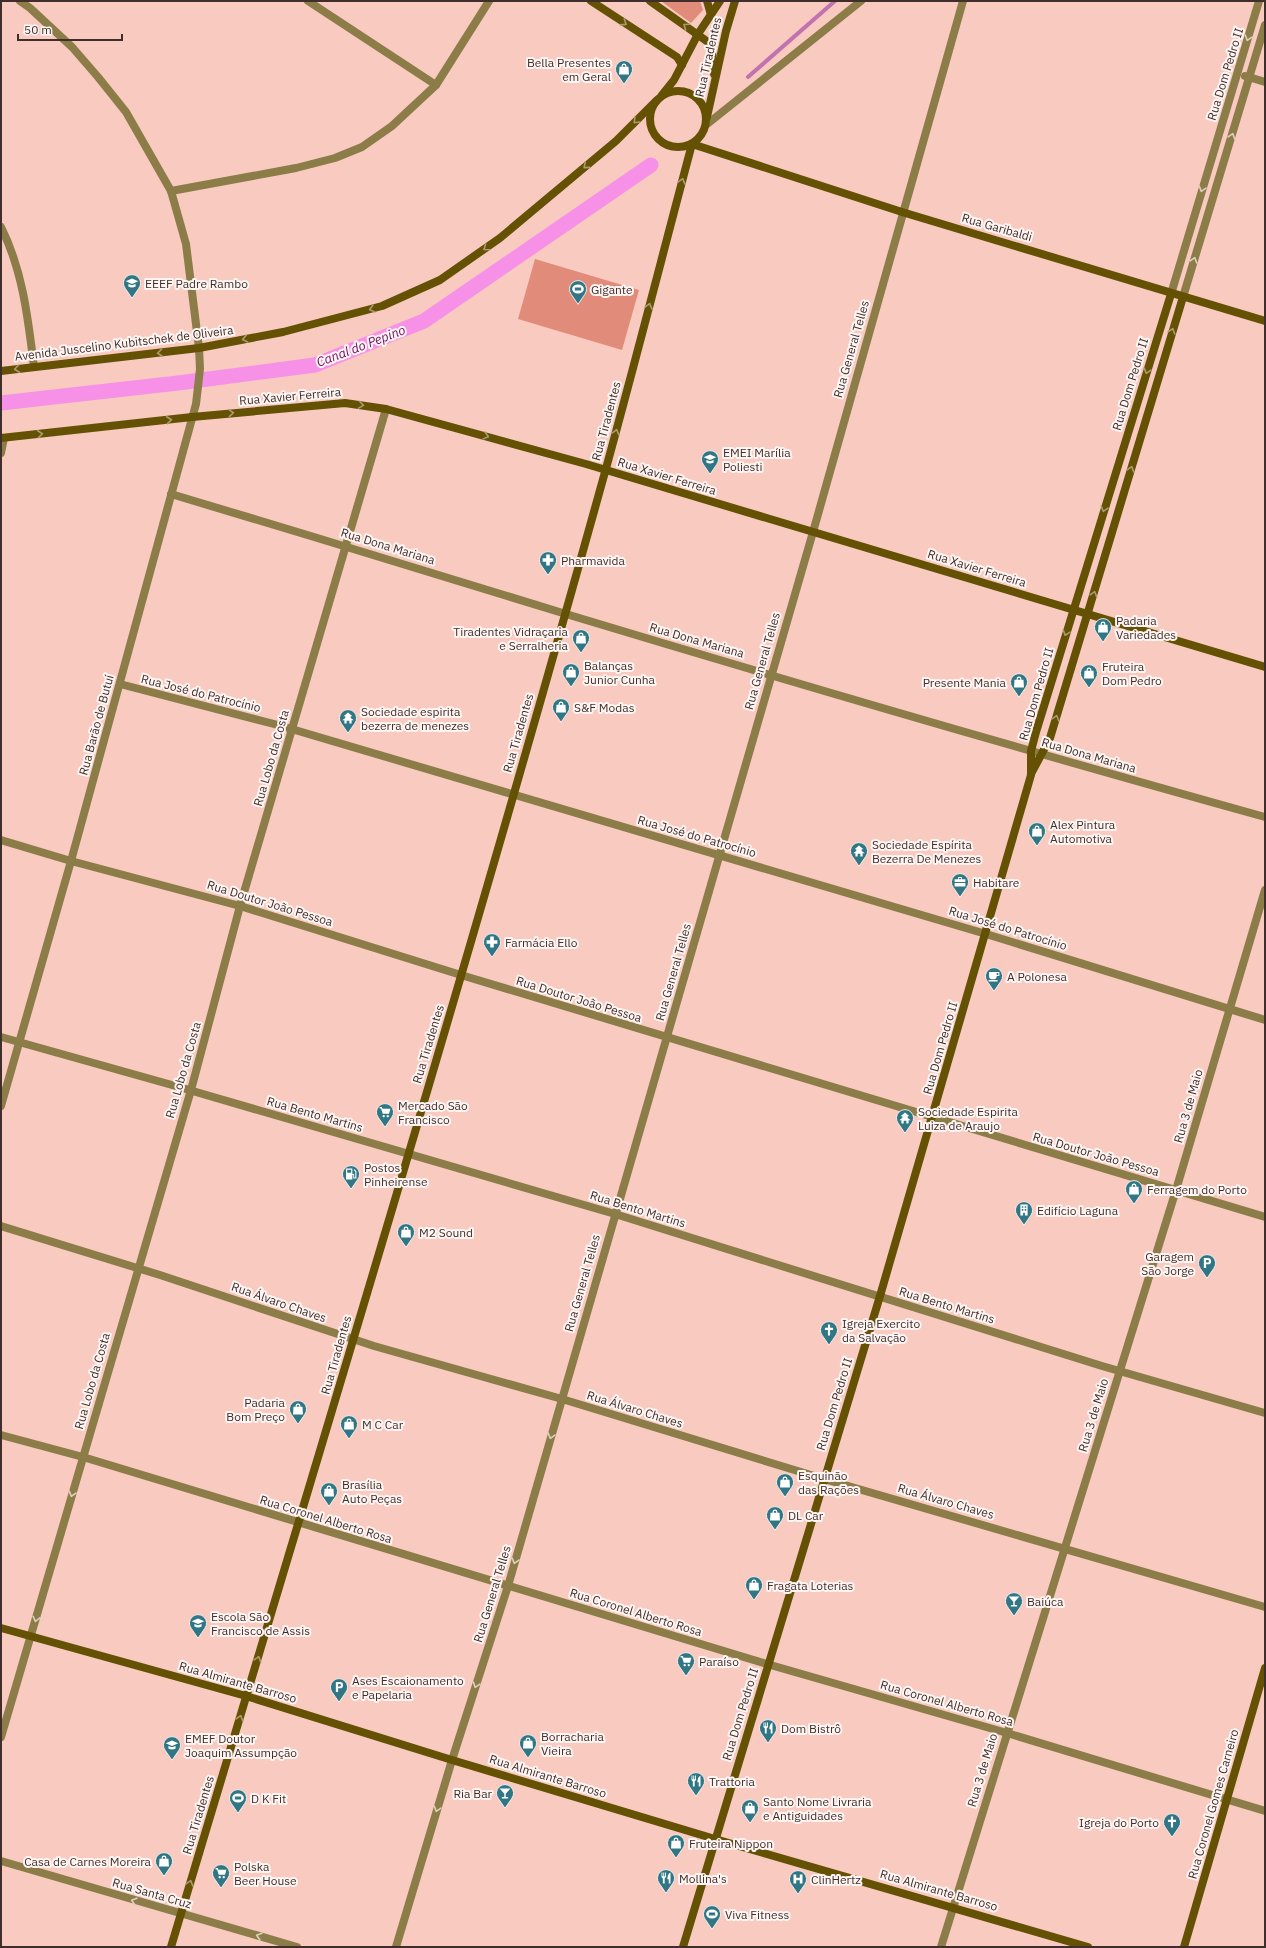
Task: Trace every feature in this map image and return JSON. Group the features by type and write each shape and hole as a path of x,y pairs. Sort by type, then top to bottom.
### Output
{"street":[{"name":"Rua Barão de Butuí","path":"1,1106 71,861 196,404 200,369 199,348 186,244 171,191 126,112 117,100 72,47 30,8 20,1"},
{"path":"308,1 436,85"},
{"path":"171,191 296,168 335,158 362,147 392,126 436,85 489,1"},
{"path":"591,1 677,58 682,65"},
{"path":"650,1 708,42 712,51 715,81"},
{"path":"707,1 711,15"},
{"name":"Rua Tiradentes","path":"659,98 682,65 698,34 720,1"},
{"name":"Rua Tiradentes","path":"706,122 733,1"},
{"path":"706,122 861,1"},
{"name":"Rua General Telles","path":"396,1947 452,1760 508,1586 720,855 770,674 813,532 902,212 963,1"},
{"name":"Rua Dom Pedro II","path":"683,1947 880,1296 986,934 1030,775 1031,751 1073,609 1171,294 1259,1"},
{"name":"Rua Dom Pedro II","path":"1030,775 1043,755 1050,738 1265,25"},
{"path":"1237,74 1265,82"},
{"path":"678,91 695,96 705,110 706,122 701,136 692,144 685,147 670,146 656,138 652,131 650,116 659,98 678,91"},
{"name":"Avenida Juscelino Kubitschek de Oliveira","path":"1,371 199,348 283,332 382,306 440,280 500,238 616,141 659,98"},
{"name":"Rua Garibaldi","path":"701,136 711,147 722,154"},
{"name":"Rua Tiradentes","path":"171,1947 299,1523 461,975 606,470 692,144"},
{"name":"Rua Garibaldi","path":"692,144 902,212 1265,321"},
{"path":"1210,164 1222,169"},
{"path":"1,227 9,243 24,291 34,367"},
{"path":"1156,342 1168,346"},
{"name":"Rua Xavier Ferreira","path":"3,438 192,417 345,403 386,409 606,470 1265,666"},
{"name":"Rua Lobo da Costa","path":"1,1738 191,1090 240,906 386,409"},
{"path":"1,453 3,438"},
{"name":"Rua Dona Mariana","path":"171,494 346,545 565,613 1043,755 1265,817"},
{"name":"Rua José do Patrocínio","path":"120,684 292,729 986,934 1265,1020"},
{"name":"Rua Doutor João Pessoa","path":"1,840 71,861 240,906 666,1038 1265,1217"},
{"name":"Rua 3 de Maio","path":"941,1947 1176,1190 1265,890"},
{"name":"Rua Bento Martins","path":"1,1037 191,1090 615,1214 1120,1371 1265,1413"},
{"name":"Rua Álvaro Chaves","path":"1,1226 138,1268 353,1339 562,1399 824,1479 1265,1607"},
{"name":"Rua Coronel Alberto Rosa","path":"1,1435 83,1456 508,1586 768,1664 1007,1732 1226,1801 1265,1811"},
{"name":"Rua Almirante Barroso","path":"1,1628 246,1696 715,1839 953,1906 1088,1947"},
{"name":"Rua Coronel Gomes Carneiro","path":"1184,1947 1265,1668"},
{"name":"Rua Santa Cruz","path":"1,1861 296,1947"}],"shaded area":[{"path":"661,1 700,1 703,10 691,23"},
{"name":"Gigante","path":"535,259 639,290 622,350 518,319"}],"waterway":[{"name":"Canal do Pepino","path":"748,77 835,1"},
{"name":"Canal do Pepino","path":"1,403 178,383 315,365 424,321 651,165"}],"place":[{"name":"Bella Presentes em Geral","path":"624,84"},
{"name":"EEEF Padre Rambo","path":"132,298"},
{"name":"Gigante","path":"578,304"},
{"name":"EMEI Marília Poliesti","path":"710,474"},
{"name":"Pharmavida","path":"548,575"},
{"name":"Padaria Variedades","path":"1103,642"},
{"name":"Tiradentes Vidraçaria e Serralheria","path":"581,653"},
{"name":"Balanças Junior Cunha","path":"571,687"},
{"name":"Fruteira Dom Pedro","path":"1089,688"},
{"name":"Presente Mania","path":"1019,697"},
{"name":"S&F Modas","path":"561,722"},
{"name":"Sociedade espirita bezerra de menezes","path":"348,733"},
{"name":"Alex Pintura Automotiva","path":"1037,846"},
{"name":"Sociedade Espírita Bezerra De Menezes","path":"859,866"},
{"name":"Habitare","path":"960,897"},
{"name":"Farmácia Ello","path":"492,957"},
{"name":"A Polonesa","path":"994,991"},
{"name":"Mercado São Francisco","path":"385,1127"},
{"name":"Sociedade Espirita Luiza de Araujo","path":"905,1133"},
{"name":"Postos Pinheirense","path":"351,1189"},
{"name":"Ferragem do Porto","path":"1134,1204"},
{"name":"Edifício Laguna","path":"1024,1225"},
{"name":"M2 Sound","path":"406,1247"},
{"name":"Garagem São Jorge","path":"1207,1278"},
{"name":"Igreja Exercito da Salvação","path":"829,1345"},
{"name":"Padaria Bom Preço","path":"298,1424"},
{"name":"M C Car","path":"349,1439"},
{"name":"Esquinão das Rações","path":"785,1497"},
{"name":"Brasília Auto Peças","path":"329,1506"},
{"name":"DL Car","path":"775,1530"},
{"name":"Fragata Loterias","path":"754,1600"},
{"name":"Baiúca","path":"1014,1616"},
{"name":"Escola São Francisco de Assis","path":"198,1638"},
{"name":"Paraíso","path":"686,1676"},
{"name":"Ases Escaionamento e Papelaria","path":"339,1702"},
{"name":"Dom Bistrô","path":"768,1743"},
{"name":"Borracharia Vieira","path":"528,1758"},
{"name":"EMEF Doutor Joaquim Assumpção","path":"172,1760"},
{"name":"Trattoria","path":"696,1796"},
{"name":"Ria Bar","path":"505,1808"},
{"name":"D K Fit","path":"238,1813"},
{"name":"Santo Nome Livraria e Antiguidades","path":"750,1823"},
{"name":"Igreja do Porto","path":"1172,1837"},
{"name":"Fruteira Nippon","path":"676,1858"},
{"name":"Casa de Carnes Moreira","path":"164,1876"},
{"name":"Polska Beer House","path":"221,1888"},
{"name":"Mollina's","path":"666,1893"},
{"name":"ClinHertz","path":"798,1894"},
{"name":"Viva Fitness","path":"712,1929"}]}
